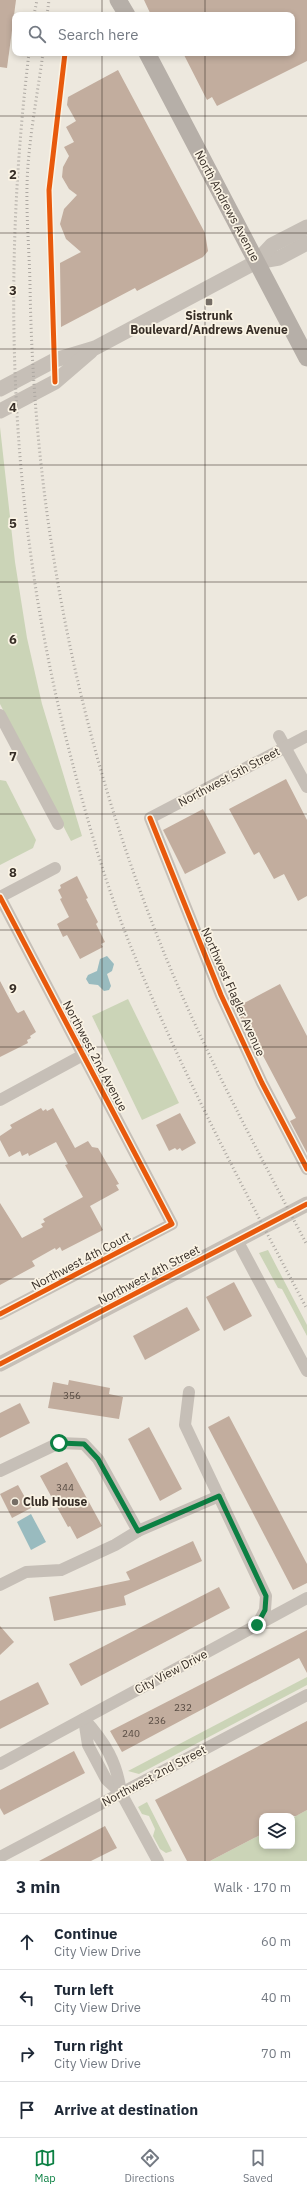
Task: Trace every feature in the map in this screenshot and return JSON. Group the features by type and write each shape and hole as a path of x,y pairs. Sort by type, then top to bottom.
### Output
{"main road":[{"path":"118,0 125,12"},
{"name":"North Andrews Avenue","path":"149,56 307,358"}],"street":[{"path":"0,389 55,360 95,348 256,262 272,245 307,227"},
{"path":"256,262 280,258 307,243"},
{"path":"0,411 55,382 95,348"},
{"path":"0,715 58,824"},
{"path":"279,736 307,787"},
{"name":"Northwest 5th Street","path":"150,818 307,736"},
{"name":"Northwest Flagler Avenue","path":"150,818 221,995 262,1083 307,1169"},
{"path":"0,897 55,868"},
{"name":"Northwest 2nd Avenue","path":"0,897 172,1224"},
{"path":"0,1100 83,1055"},
{"name":"Northwest 4th Street","path":"0,1364 307,1204"},
{"name":"Northwest 4th Court","path":"0,1314 172,1224"},
{"path":"237,1240 307,1371"},
{"path":"189,1392 185,1425 266,1596 265,1610 257,1625"},
{"path":"0,1472 59,1443 84,1444 98,1459 138,1531"},
{"path":"0,1585 26,1572 61,1570 115,1545 138,1531 219,1496"},
{"name":"City View Drive","path":"0,1764 307,1598"},
{"name":"Northwest 2nd Street","path":"0,1857 307,1695"},
{"path":"84,1719 88,1745 106,1780 121,1793 158,1861"}],"green space":[{"path":"0,427 15,562 27,638 42,704 82,836 71,841 0,704"},
{"path":"0,780 6,781 36,840 33,848 0,865"},
{"path":"128,999 179,1103 142,1120 92,1016"},
{"path":"268,1250 307,1325 307,1336 282,1289 278,1288 259,1253"},
{"path":"307,1677 307,1685 139,1774 128,1771"},
{"path":"147,1802 172,1851 166,1853 160,1849 153,1836 155,1829 149,1816 142,1814 138,1807"},
{"path":"307,1810 307,1861 210,1861 259,1836 259,1849 295,1849 295,1816"}],"water":[{"path":"107,956 114,964 112,971 107,974 111,986 109,990 104,991 98,985 89,984 86,979 88,975 97,971 100,959"},
{"path":"31,1514 46,1542 31,1550 17,1522"}],"building":[{"path":"0,0 16,0 14,12 12,12 12,30 7,68 0,67"},
{"path":"144,0 307,0 307,61 217,106 212,97 207,100 185,56 295,56 295,12 150,12"},
{"path":"118,70 205,233 208,251 203,257 137,291 135,288 61,327 60,263 81,252 66,239 60,224 64,209 77,195 69,189 62,177 63,167 69,156 64,147 74,142 66,127 76,121 67,105 68,97"},
{"path":"286,779 307,820 307,896 298,901 284,874 274,879 259,852 254,855 229,809"},
{"path":"203,809 226,853 185,874 163,830"},
{"path":"77,876 88,898 86,899 98,922 96,924 105,942 101,944 103,947 80,959 67,935 63,937 57,924 69,917 60,899 62,898 58,890 61,888 60,885"},
{"path":"0,981 16,1011 18,1013 24,1010 36,1032 27,1040 28,1043 0,1057"},
{"path":"280,984 307,1036 307,1153 290,1121 296,1118 243,1018 241,1019 235,1008"},
{"path":"41,1108 43,1111 46,1109 47,1111 53,1108 75,1148 88,1141 92,1147 98,1148 119,1184 116,1185 119,1190 90,1206 103,1230 62,1251 60,1247 56,1250 55,1248 32,1261 35,1266 0,1285 0,1203 22,1238 43,1227 41,1224 45,1222 43,1219 83,1197 65,1165 68,1164 56,1142 29,1156 28,1153 22,1156 20,1151 9,1157 0,1140 0,1136 12,1128 10,1125"},
{"path":"180,1113 196,1143 182,1151 180,1148 177,1150 175,1148 169,1151 156,1125"},
{"path":"234,1282 252,1316 224,1331 206,1297"},
{"path":"187,1307 200,1330 145,1360 133,1336"},
{"path":"69,1380 110,1388 109,1394 123,1397 119,1419 48,1408 53,1382 68,1385"},
{"path":"20,1403 30,1423 0,1438 0,1413"},
{"path":"229,1416 307,1564 307,1583 293,1590 208,1427"},
{"path":"149,1427 182,1489 160,1501 128,1439"},
{"path":"67,1462 102,1526 77,1539 70,1526 68,1527 40,1476"},
{"name":"Club House","path":"18,1485 31,1508 12,1518 0,1494"},
{"path":"193,1541 202,1561 124,1596 126,1605 54,1621 49,1597 130,1580 126,1572"},
{"path":"219,1587 230,1608 81,1686 69,1664"},
{"path":"0,1626 14,1642 0,1655"},
{"path":"307,1630 307,1673 299,1658 122,1752 110,1731"},
{"path":"38,1682 49,1704 0,1729 0,1701"},
{"path":"307,1721 307,1810 296,1816 295,1813 259,1813 259,1836 210,1861 187,1861 155,1800"},
{"path":"74,1751 85,1773 4,1815 0,1808 0,1790"},
{"path":"105,1826 117,1848 91,1861 39,1861"}],"railway":[{"path":"35,12 37,0"},
{"path":"47,12 49,0"},
{"path":"29,56 20,143 15,232 14,322 17,412 24,501 36,589 52,678 73,765 92,834 106,880 131,947 150,994 192,1085 307,1309"},
{"path":"43,56 31,137 27,180 33,366 39,449 50,531 63,612 81,693 102,773 126,852 171,971 226,1090 307,1245"}],"cycle path":[{"path":"55,382 49,190 65,56"},
{"path":"150,818 221,995 262,1083 307,1169"},
{"path":"0,897 172,1224 0,1314"},
{"path":"0,1364 307,1204"}],"place":[{"name":"Sistrunk Boulevard/Andrews Avenue","path":"209,302"},
{"name":"Club House","path":"15,1502"}],"route":[{"path":"59,1443 84,1444 98,1459 138,1531 219,1496 266,1596 265,1610 257,1625"}]}
